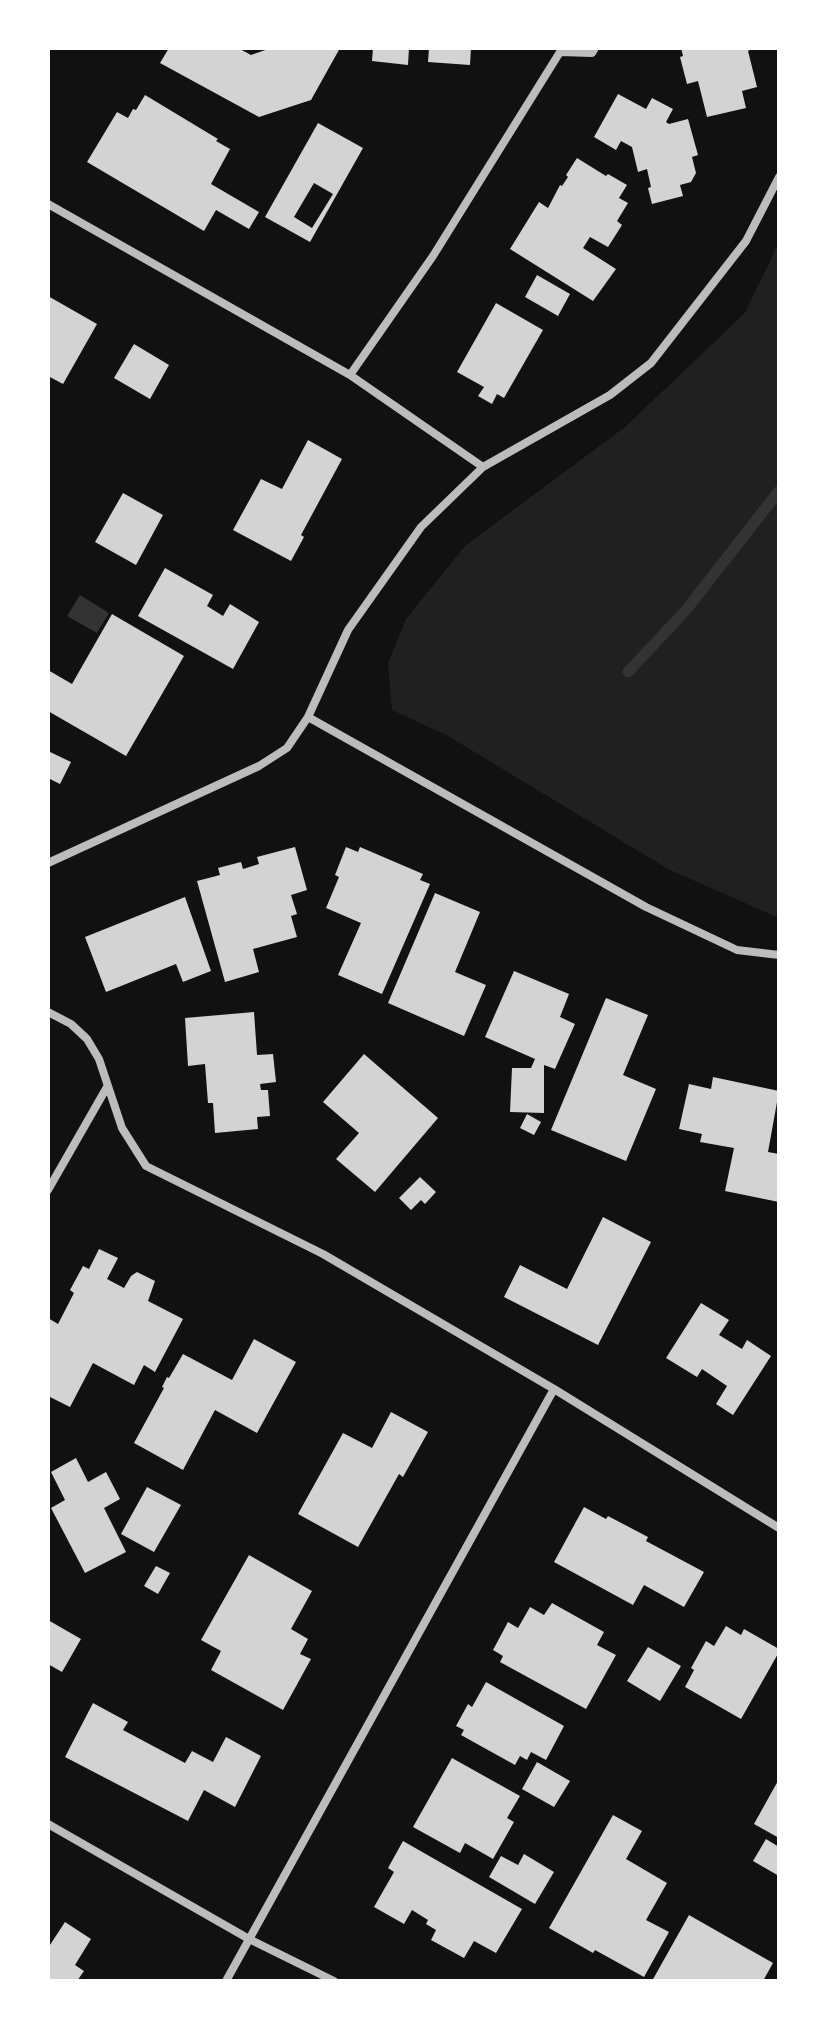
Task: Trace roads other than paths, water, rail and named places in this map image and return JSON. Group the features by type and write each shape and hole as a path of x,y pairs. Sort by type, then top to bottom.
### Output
{"street":[{"path":"350,375 433,256 558,50 592,53 595,48"},
{"path":"48,863 259,766 287,748 308,717 348,630 421,527 483,467 610,395 651,363 746,241 779,177"},
{"path":"48,204 350,375 483,467"},
{"path":"308,717 646,907 737,950 779,955"},
{"path":"48,1012 71,1024 87,1039 99,1059 122,1128 146,1166 323,1254 554,1389 779,1528"},
{"path":"48,1190 107,1087"},
{"path":"226,1981 554,1389"},
{"path":"48,1824 249,1939 334,1981"}],"waterway":[{"path":"628,672 686,610 779,491"}]}
